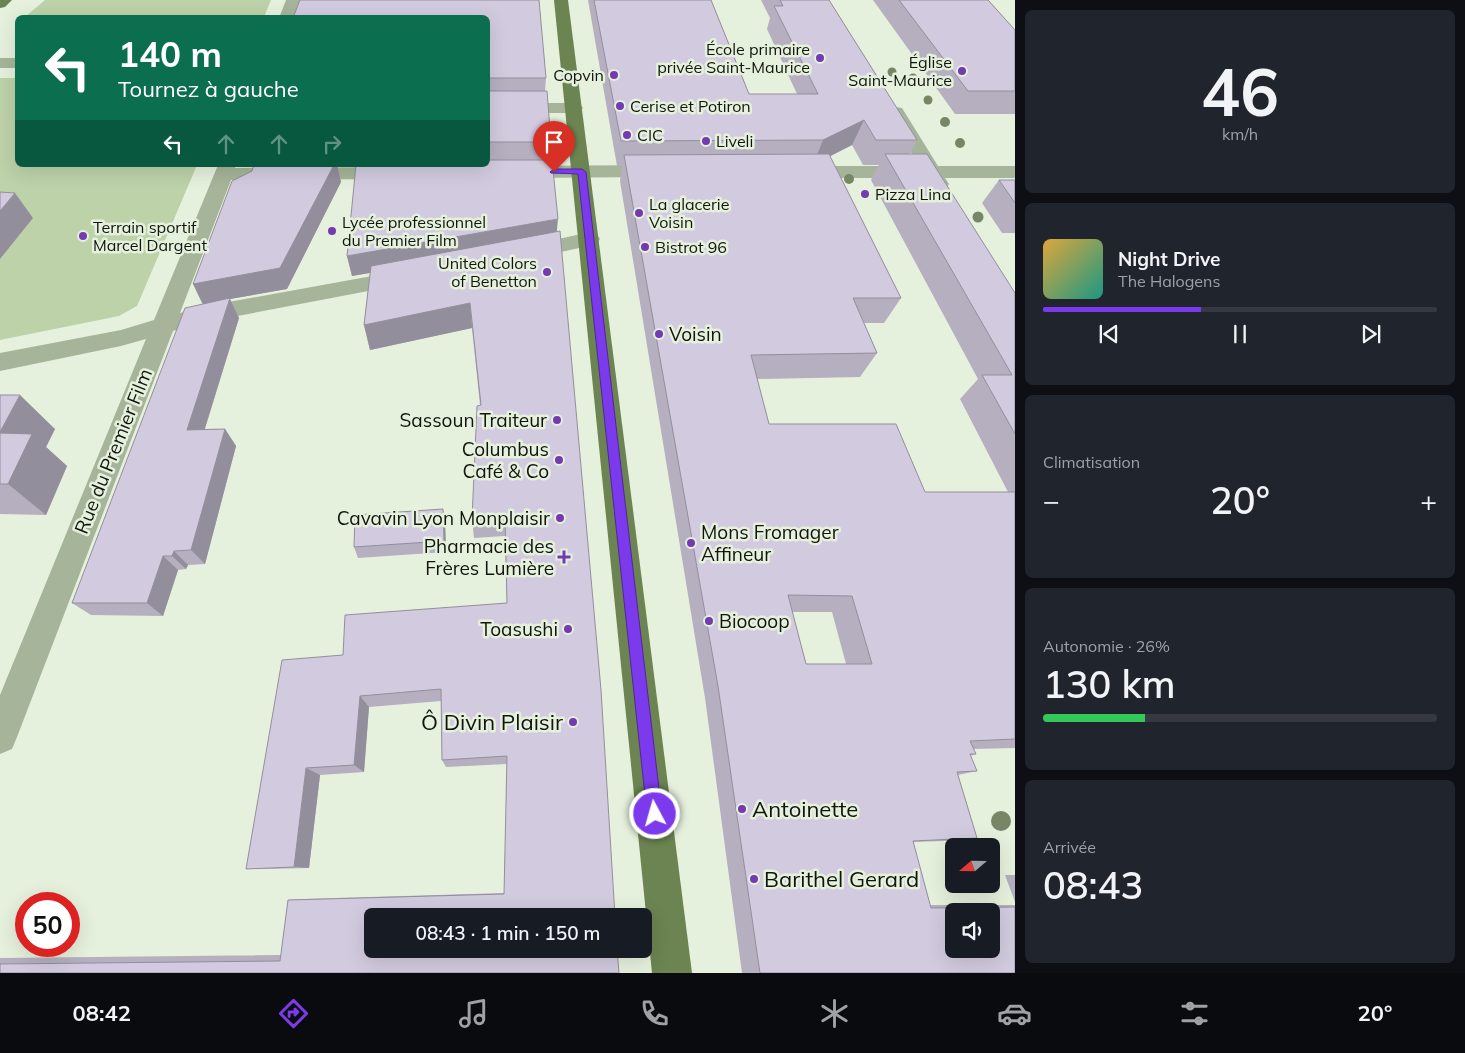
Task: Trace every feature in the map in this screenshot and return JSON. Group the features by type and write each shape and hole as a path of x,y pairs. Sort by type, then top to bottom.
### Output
{"main road":[{"path":"0,4 5,0"},
{"path":"561,0 590,239 672,973"}],"street":[{"path":"287,15 293,0"},
{"path":"0,63 15,63"},
{"path":"888,99 946,195"},
{"path":"490,108 574,108"},
{"path":"225,170 407,173"},
{"name":"Rue du Premier Film","path":"0,737 225,170"},
{"path":"495,172 674,172"},
{"path":"780,172 1015,172"},
{"path":"508,257 590,239"},
{"path":"0,362 122,338 201,315 422,273"}],"green space":[{"path":"45,0 271,0 265,15 27,15"},
{"name":"Terrain sportif Marcel Dargent","path":"0,78 15,78 15,167 196,167 137,306 119,316 0,340"}],"building":[{"path":"300,0 539,0 546,78 490,78 490,15 294,15"},
{"path":"594,0 711,0 749,94 818,94 774,6 783,6 780,0 829,0 917,140 876,140 864,120 823,140 621,141"},
{"path":"899,0 988,0 1015,30 1015,91 968,91"},
{"path":"490,91 547,91 551,142 490,142"},
{"path":"829,154 901,298 853,298 877,353 751,355 769,424 896,424 925,492 1015,492 1015,739 970,741 976,754 970,754 977,771 957,772 977,838 913,841 931,908 945,908 945,958 1000,958 1000,907 1015,907 1015,973 760,973 718,686 624,155","holes":["788,595 852,596 872,664 806,664"]},
{"path":"885,154 927,154 1015,293 1015,434 982,375 1012,375"},
{"path":"490,160 552,160 558,219 347,256 356,167 490,167"},
{"path":"253,167 333,167 280,268 193,284 232,181 252,171"},
{"path":"999,180 1015,180 1015,203"},
{"path":"0,192 15,193 0,211"},
{"path":"560,231 601,690 615,908 364,908 364,958 618,958 619,973 0,973 0,964 280,961 288,900 504,894 507,756 442,760 441,689 360,696 354,765 306,768 294,867 246,869 282,660 343,655 345,615 507,603 505,516 472,519 477,406 481,405 470,303 364,325 371,266"},
{"path":"230,298 187,430 225,429 191,550 174,551 172,556 163,556 147,603 72,603 185,308"},
{"path":"0,395 20,395 0,432"},
{"path":"0,433 32,434 8,484 0,484"},
{"path":"443,509 444,541 354,547 355,515"}],"place":[{"name":"École primaire privée Saint-Maurice","path":"820,58"},
{"name":"Église Saint-Maurice","path":"962,71"},
{"name":"Copvin","path":"614,75"},
{"name":"Cerise et Potiron","path":"620,106"},
{"name":"CIC","path":"627,135"},
{"name":"Liveli","path":"706,141"},
{"name":"Pizza Lina","path":"865,194"},
{"name":"La glacerie Voisin","path":"639,213"},
{"name":"Lycée professionnel du Premier Film","path":"332,231"},
{"name":"Terrain sportif Marcel Dargent","path":"83,236"},
{"name":"Bistrot 96","path":"645,247"},
{"name":"United Colors of Benetton","path":"547,272"},
{"name":"Voisin","path":"659,334"},
{"name":"Sassoun Traiteur","path":"557,420"},
{"name":"Columbus Café & Co","path":"559,460"},
{"name":"Cavavin Lyon Monplaisir","path":"560,518"},
{"name":"Mons Fromager Affineur","path":"691,543"},
{"name":"Pharmacie des Frères Lumière","path":"564,557"},
{"name":"Biocoop","path":"709,621"},
{"name":"Toasushi","path":"568,629"},
{"name":"Ô Divin Plaisir","path":"573,722"},
{"name":"Antoinette","path":"742,809"},
{"name":"Barithel Gerard","path":"754,879"}],"route":[{"path":"554,172 582,172 655,814"}]}
